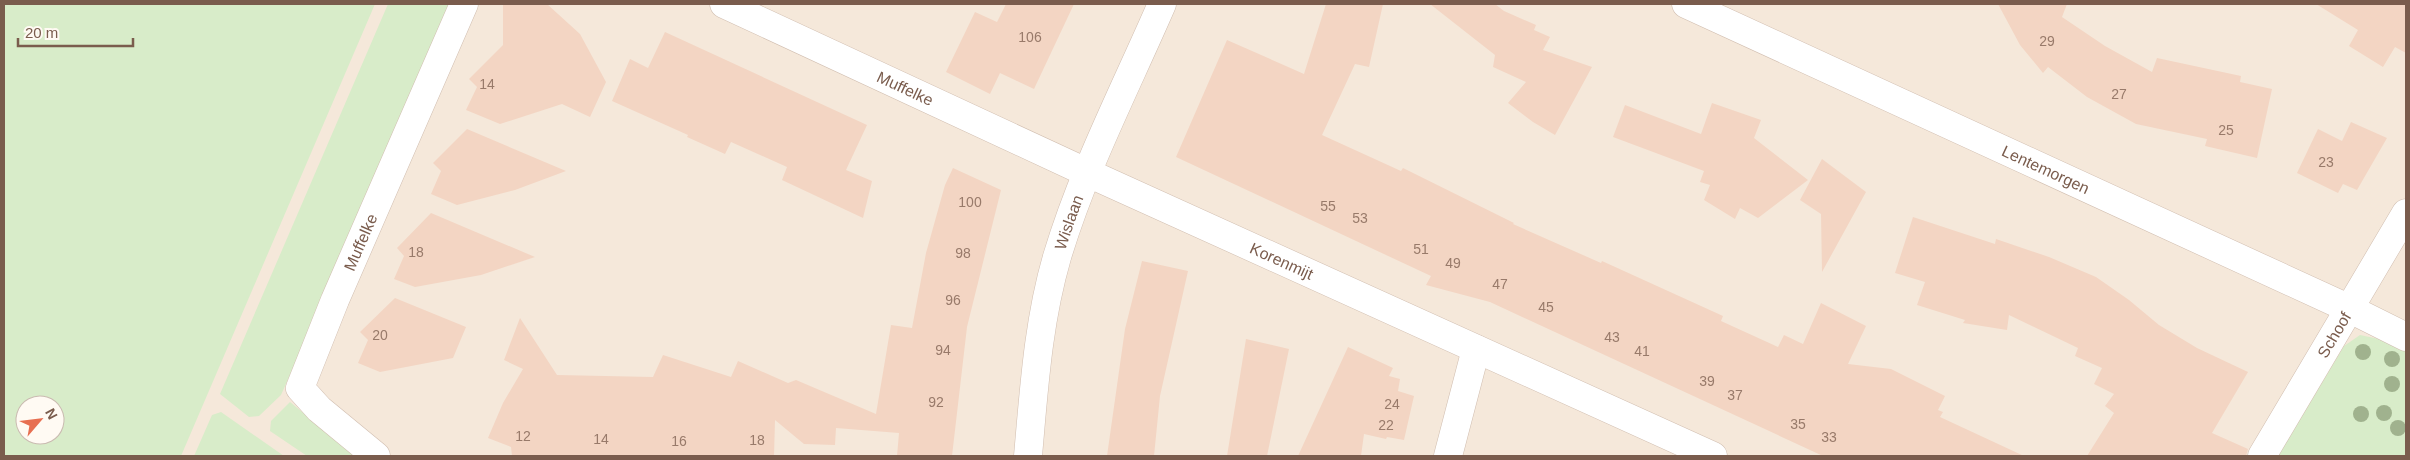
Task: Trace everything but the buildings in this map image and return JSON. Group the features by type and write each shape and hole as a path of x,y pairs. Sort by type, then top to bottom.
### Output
{"street":[{"name":"Muffelke","path":"376,456 320,409 300,388 335,300 464,4"},
{"name":"Muffelke","path":"724,4 1088,173"},
{"name":"Wislaan","path":"1028,456 1036,354 1057,257 1088,173 1162,4"},
{"name":"Lentemorgen","path":"1686,4 2350,309 2406,337"},
{"name":"Korenmijt","path":"1088,173 1713,456"},
{"name":"Schoof","path":"2262,456 2406,213"},
{"path":"1448,456 1476,349"}],"shaded area":[{"path":"4,4 2406,4 2406,456 4,456"}],"green space":[{"path":"4,4 375,4 181,456 4,456"},
{"path":"388,4 450,4 392,146 281,395 259,416 249,417 220,394"},
{"path":"2360,335 2379,339 2406,352 2406,456 2278,456 2344,346"},
{"path":"290,402 356,456 307,456 270,431 271,421"},
{"path":"221,412 284,456 194,456 212,415"}]}
